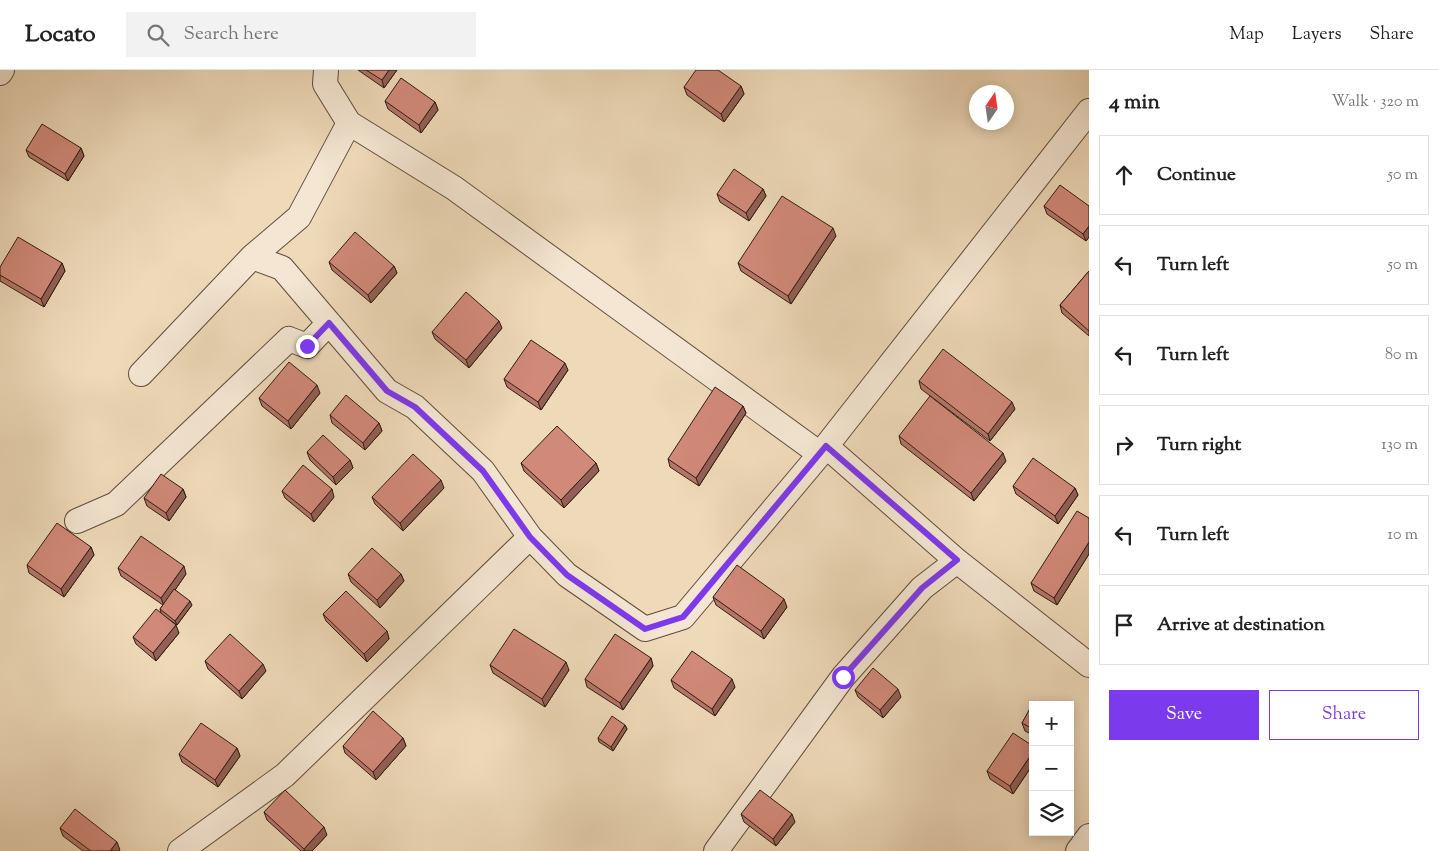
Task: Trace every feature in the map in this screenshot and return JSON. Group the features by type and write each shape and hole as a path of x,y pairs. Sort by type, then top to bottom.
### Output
{"street":[{"path":"326,70 326,84 349,123 454,188 823,450 1089,665"},
{"path":"252,257 282,268 387,391 415,407 483,471 530,537 567,575 645,629 683,617 823,450 1089,111"},
{"path":"141,374 252,257 299,218 349,123"},
{"path":"77,521 116,504 290,339 307,346 329,323"},
{"path":"180,851 285,775 530,537"},
{"path":"716,851 843,677 922,588 957,560"},
{"path":"1078,851 1089,836"}],"building":[{"path":"366,70 389,70 382,80"},
{"path":"696,70 718,70 741,86 721,114 684,87"},
{"path":"401,78 435,102 419,125 385,101"},
{"path":"42,124 81,148 65,174 26,150"},
{"path":"734,169 763,189 746,213 717,194"},
{"path":"1060,185 1089,206 1089,226 1083,234 1044,206"},
{"path":"782,196 833,228 788,296 738,263"},
{"path":"355,232 394,266 368,295 329,262"},
{"path":"18,237 62,263 41,299 0,275 0,267"},
{"path":"1089,271 1089,331 1060,305"},
{"path":"466,292 499,321 466,360 432,332"},
{"path":"531,340 565,363 538,402 504,379"},
{"path":"943,349 1012,402 988,434 919,381"},
{"path":"289,362 317,385 288,421 259,398"},
{"path":"715,387 743,406 696,478 668,459"},
{"path":"346,395 379,423 363,443 330,415"},
{"path":"930,396 1003,453 971,493 899,436"},
{"path":"557,426 596,463 561,500 521,463"},
{"path":"323,435 350,460 333,477 307,452"},
{"path":"413,454 441,480 400,523 372,497"},
{"path":"1033,458 1075,488 1055,516 1013,486"},
{"path":"303,465 332,489 311,514 282,491"},
{"path":"161,474 183,489 166,513 144,498"},
{"path":"1077,511 1089,518 1089,542 1054,598 1031,583"},
{"path":"57,523 91,547 61,589 27,565"},
{"path":"141,536 184,566 161,598 118,568"},
{"path":"372,548 401,574 377,600 348,574"},
{"path":"737,565 784,599 761,631 713,597"},
{"path":"174,589 190,601 175,621 160,609"},
{"path":"346,591 387,631 364,654 323,614"},
{"path":"156,609 176,625 153,653 133,637"},
{"path":"514,629 566,662 542,699 490,665"},
{"path":"230,634 263,664 239,691 205,661"},
{"path":"615,634 651,658 620,703 585,679"},
{"path":"692,651 732,679 712,709 671,680"},
{"path":"873,668 898,689 880,710 855,690"},
{"path":"1029,710 1029,727 1022,723"},
{"path":"373,711 403,738 373,772 343,746"},
{"path":"612,716 625,725 611,747 598,738"},
{"path":"201,723 237,748 215,780 179,754"},
{"path":"1013,733 1029,743 1029,758 1010,786 987,771"},
{"path":"285,790 324,827 304,849 264,812"},
{"path":"760,790 792,814 773,839 741,814"},
{"path":"75,809 117,842 110,851 91,851 60,828"}],"route":[{"path":"307,346 329,323 387,391 415,407 483,471 530,537 567,575 645,629 683,617 826,446 957,560 922,588 843,677"}]}
